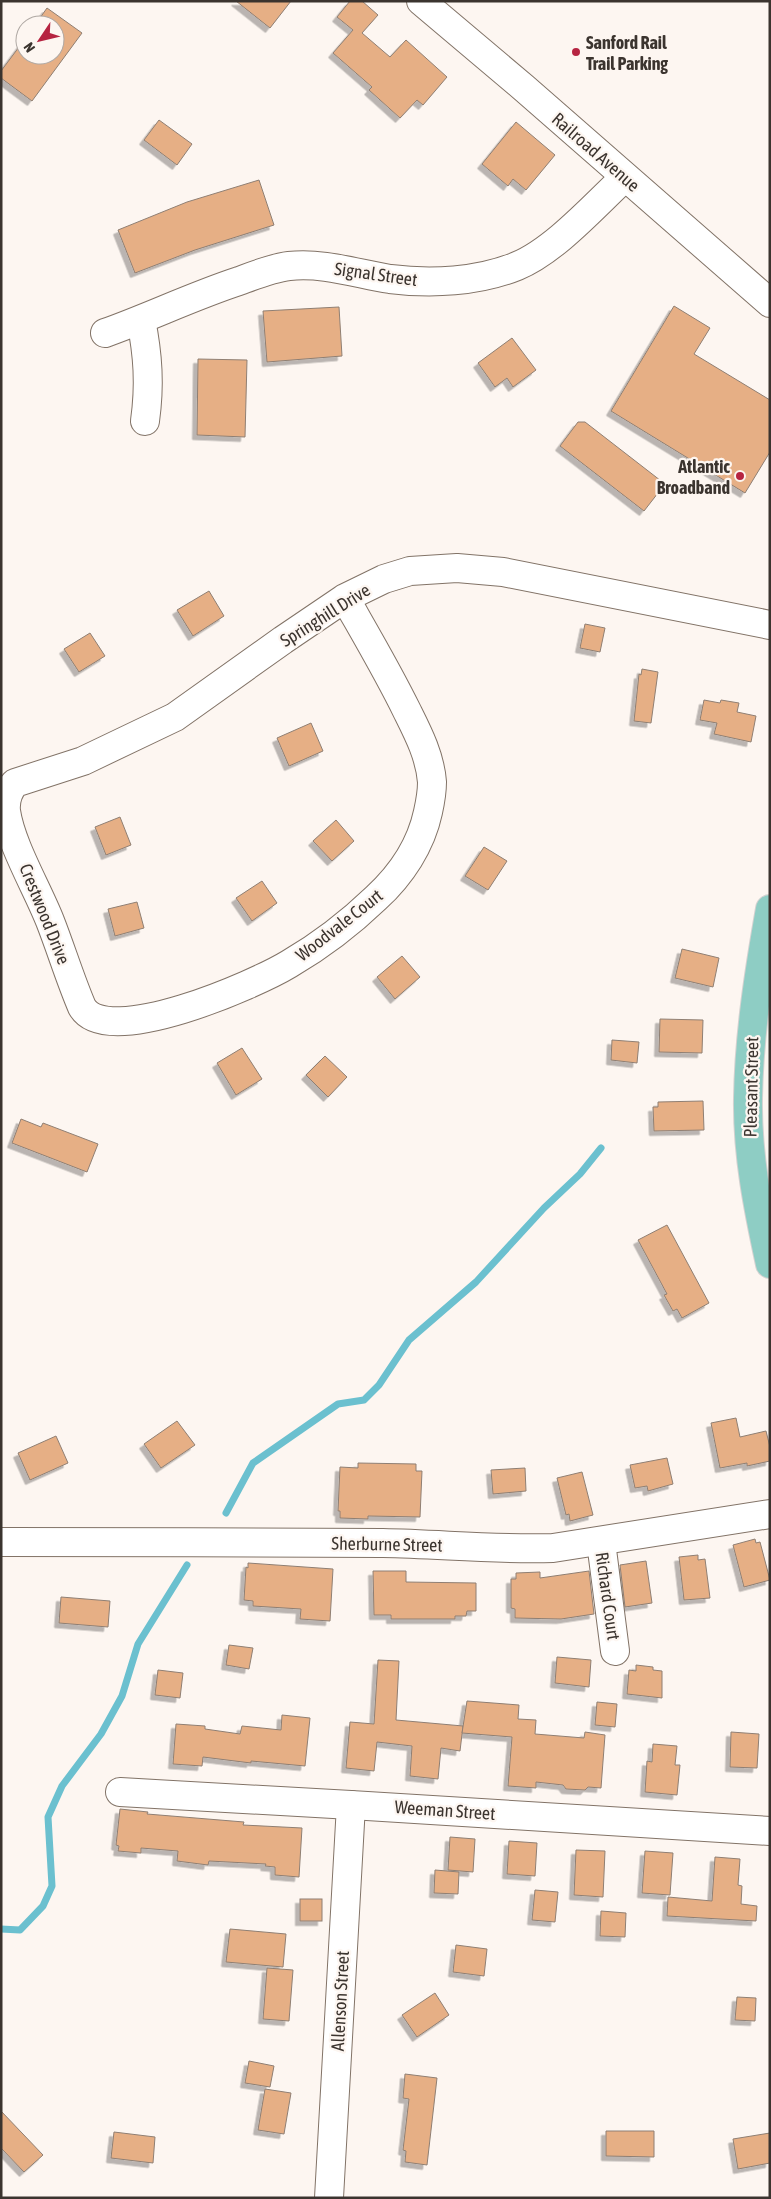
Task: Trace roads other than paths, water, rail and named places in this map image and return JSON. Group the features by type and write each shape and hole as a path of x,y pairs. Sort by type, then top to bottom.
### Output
{"main road":[{"name":"Pleasant Street","path":"770,909 752,1026 748,1098 753,1175 770,1264"}],"street":[{"name":"Railroad Avenue","path":"421,1 524,88 770,303"},
{"name":"Signal Street","path":"105,333 141,320 199,294 270,270 288,266 328,267 352,273 421,282 459,280 518,266 559,238 625,177"},
{"path":"141,320 148,356 145,421"},
{"name":"Springhill Drive","path":"7,797 12,786 20,780 83,761 175,717 282,640 345,598 384,579 410,571 458,568 503,572 770,624"},
{"name":"Woodvale Court","path":"100,1021 132,1020 192,1007 241,988 289,964 333,934 376,898 400,873 409,859 419,841 428,812 432,783 426,754 389,674 345,598"},
{"name":"Crestwood Drive","path":"7,797 8,819 15,840 50,921 79,999 84,1011 100,1021"},
{"name":"Sherburne Street","path":"1,1542 392,1543 517,1549 553,1548 601,1542 770,1514"},
{"name":"Richard Court","path":"601,1542 615,1651"},
{"name":"Weeman Street","path":"120,1792 351,1804 770,1831"},
{"name":"Allenson Street","path":"329,2198 351,1804"}],"waterway":[{"path":"226,1513 253,1463 338,1404 364,1400 379,1385 409,1340 476,1282 544,1208 580,1174 601,1148"},
{"path":"1,1929 20,1930 43,1906 52,1886 48,1817 62,1786 101,1734 122,1696 138,1644 187,1565"}],"place":[{"name":"Sanford Rail Trail Parking","path":"576,52"},
{"name":"Atlantic Broadband","path":"740,476"}]}
